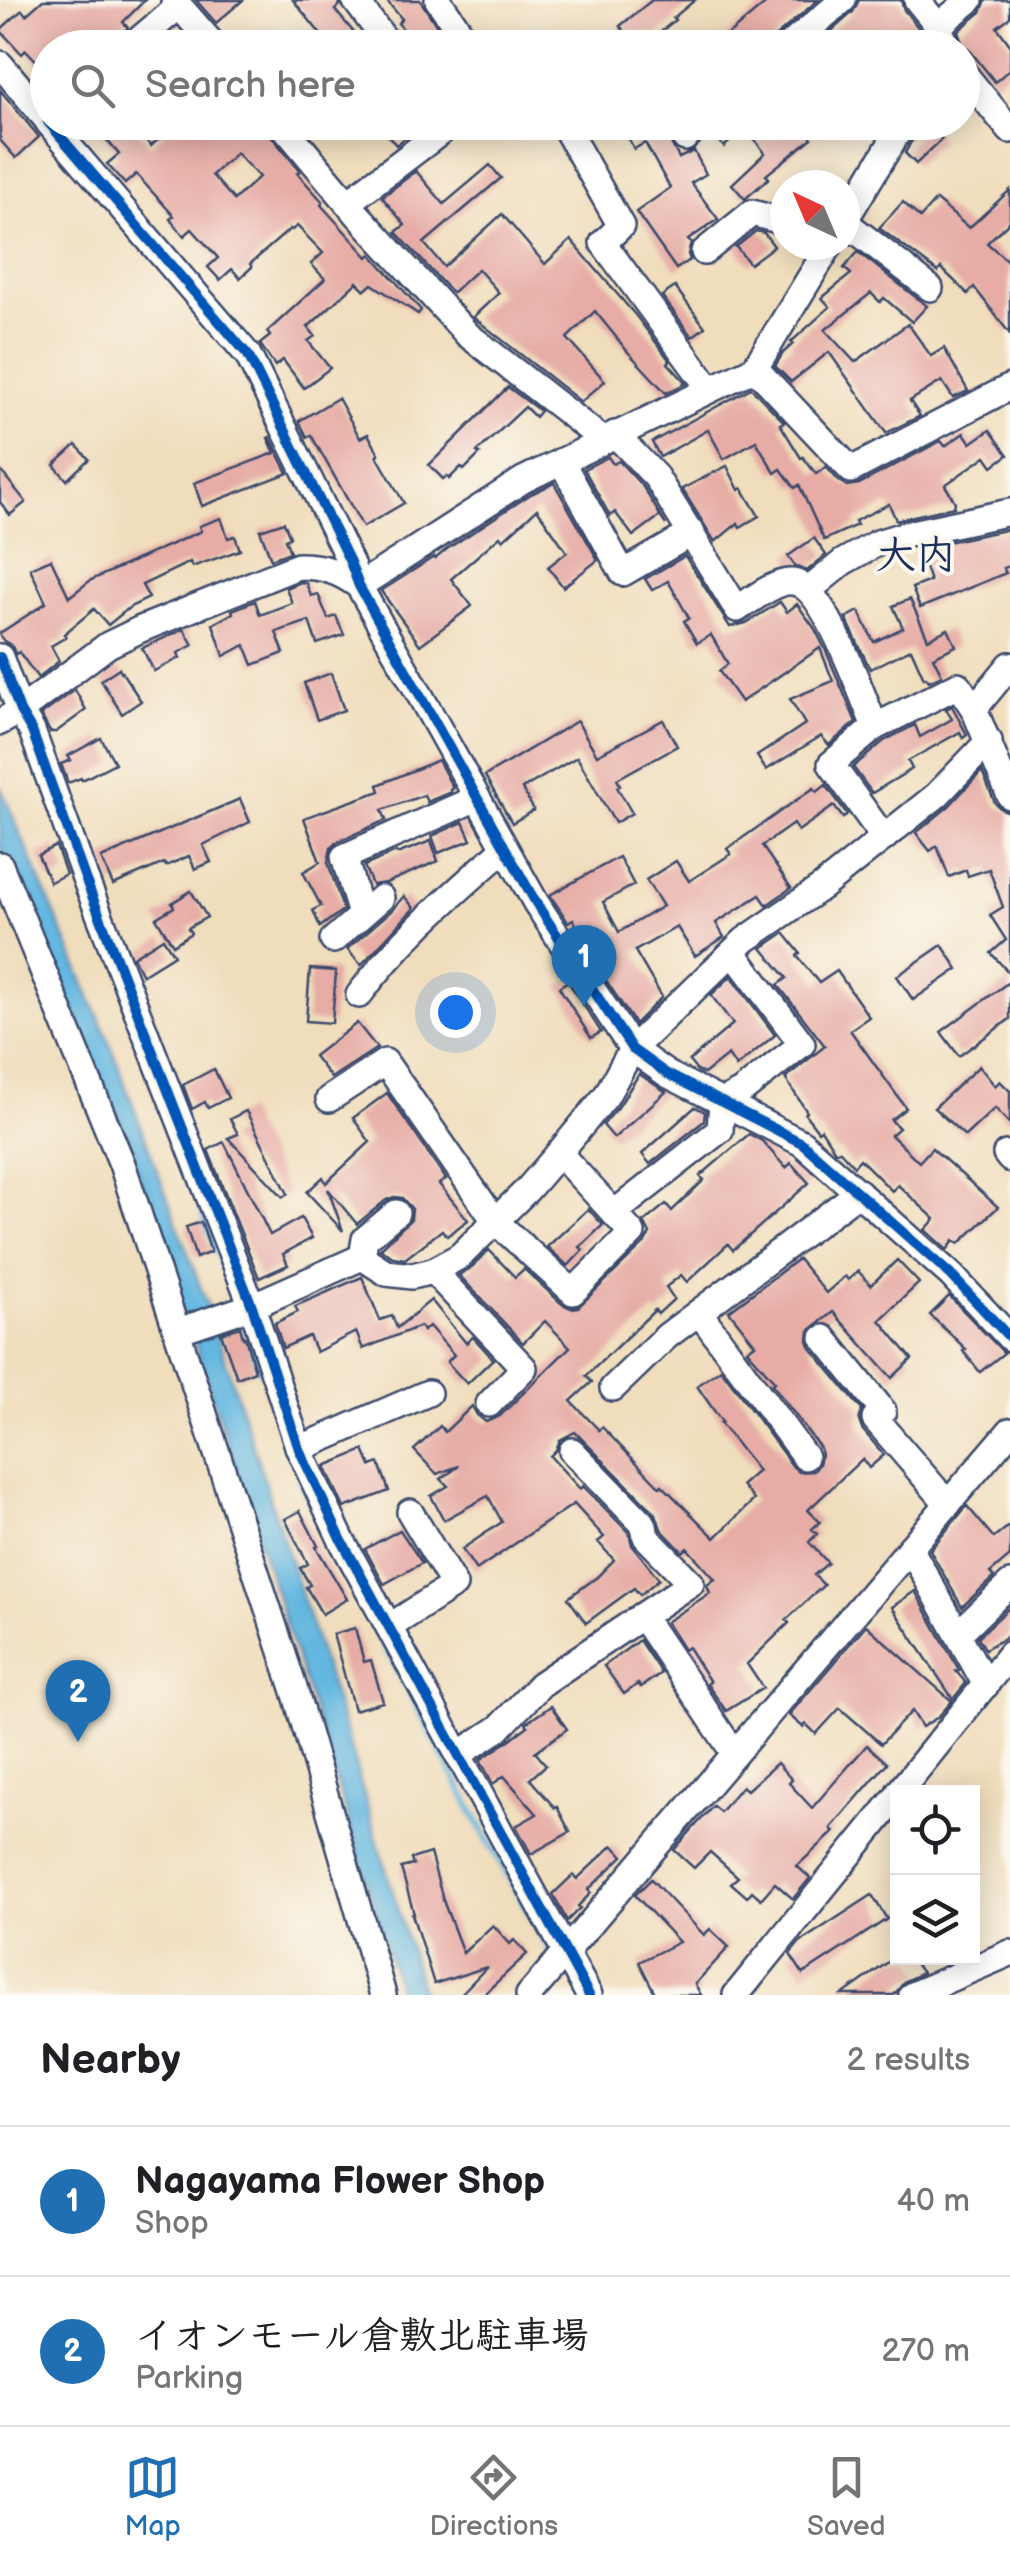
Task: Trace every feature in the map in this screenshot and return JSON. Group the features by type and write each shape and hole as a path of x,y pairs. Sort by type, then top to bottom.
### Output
{"street":[{"path":"355,0 378,30"},
{"path":"807,30 843,0"},
{"path":"917,0 938,30"},
{"path":"948,30 970,0"},
{"path":"148,30 176,3 200,30"},
{"path":"450,4 462,30"},
{"path":"0,64 30,99"},
{"path":"980,90 1007,119"},
{"path":"65,140 248,355 359,586 536,903 632,1049 667,1074 802,1143 951,1275 1010,1338"},
{"path":"295,140 468,335 609,437 656,477 736,609 777,585 792,581 817,598 875,727"},
{"path":"348,202 430,140"},
{"path":"573,140 621,226 603,243 710,389"},
{"path":"860,196 893,140"},
{"path":"704,252 752,213 770,218"},
{"path":"860,233 930,288"},
{"path":"359,586 523,480 755,368 821,260"},
{"path":"755,368 851,470 1010,387"},
{"path":"561,461 624,573 692,533"},
{"path":"808,590 843,562 877,543 1010,512"},
{"path":"10,716 108,645 298,566 322,566 359,586"},
{"path":"0,657 10,716 32,732 252,1306 299,1450 341,1539 589,1995"},
{"path":"974,710 1010,665"},
{"path":"884,838 831,764 875,727 958,685 989,740 1010,796"},
{"path":"362,1256 386,1273 412,1276 433,1271 460,1256 559,1153 606,1096 632,1049 745,940 822,887 937,795 989,740"},
{"path":"333,940 372,906 344,857 478,798"},
{"path":"359,995 414,931 505,848"},
{"path":"0,865 122,1164 182,1330 383,1995"},
{"path":"722,1102 742,1092 802,1044 733,952"},
{"path":"329,1099 385,1062 495,1221 573,1292 632,1233 559,1153"},
{"path":"614,1213 720,1130 722,1102"},
{"path":"612,1388 667,1336 860,1192"},
{"path":"362,1256 365,1239 396,1212"},
{"path":"182,1330 252,1306 362,1256"},
{"path":"433,1271 524,1368 489,1404"},
{"path":"699,1312 806,1456"},
{"path":"824,1338 883,1411 875,1419 948,1504"},
{"path":"299,1450 428,1393"},
{"path":"528,1995 1010,1431"},
{"path":"458,1755 499,1728 541,1684 691,1583 646,1537 644,1525 572,1451"},
{"path":"389,1626 454,1585 410,1512"},
{"path":"910,1548 986,1685"},
{"path":"958,1634 1010,1584"},
{"path":"642,1616 734,1753"},
{"path":"905,1785 1010,1654"},
{"path":"736,1995 890,1804"},
{"path":"912,1995 1010,1953"}],"water":[{"path":"0,786 111,1046 209,1310 184,1318 126,1136 0,845"},
{"path":"216,1331 346,1734 423,1995 400,1995 345,1809 194,1340 198,1334"}],"building":[{"path":"43,0 145,0 123,22 126,30 30,30 30,54 26,50 22,54 0,30 22,10 26,15"},
{"path":"196,0 243,0 216,23"},
{"path":"293,0 339,0 335,10 352,30 317,30"},
{"path":"386,0 420,0 439,30 404,30 398,23 402,19"},
{"path":"652,0 695,0 663,30 623,30 620,26"},
{"path":"770,0 818,0 783,30 734,30"},
{"path":"859,0 901,0 920,30 832,30 853,12"},
{"path":"986,0 1010,0 1010,17 997,27 1010,45 1010,69 995,82 980,63 980,30 959,30 981,12"},
{"path":"0,90 30,126 30,140 36,140 16,158 0,140"},
{"path":"107,140 146,140 151,146 158,140 275,140 323,202 321,205 421,310 418,314 372,284 365,290 357,282 308,327 315,336 308,341 330,368 304,388 283,360 275,366 260,344 270,336 267,332 325,279 311,264 323,253 297,226 250,264 252,267 240,278 232,269 220,280 208,267 218,258 192,229 184,236 170,219 174,216 136,174 125,184 107,164 119,154","holes":["236,153 259,177 234,200 212,175"]},
{"path":"629,140 670,140 679,158 694,151 706,174 691,183 718,219 688,240 690,260 676,269 636,212 670,188 645,143 634,149"},
{"path":"755,140 810,140 770,170 766,175 769,178 745,199 732,184 765,153"},
{"path":"941,140 916,164 905,153 911,142"},
{"path":"490,165 501,178 424,243 444,267 502,214 545,264 571,240 636,316 686,383 666,393 595,311 567,338 605,381 581,402 473,317 499,293 478,269 452,293 396,232 405,225 382,197 416,171 444,204"},
{"path":"1010,190 1010,221 987,243 1010,263 1010,334 974,287 968,294 941,268 938,272 879,228 903,202 920,218 936,200 969,228"},
{"path":"756,231 770,241 770,249 750,264 736,247"},
{"path":"860,254 927,306 912,322 884,298 880,302 871,293 825,330 855,362 908,324 931,356 944,348 968,391 953,398 942,381 910,401 920,416 886,433 829,352 791,382 775,366 791,342 830,307 822,298 851,274 844,268 851,260 860,260"},
{"path":"675,287 705,327 692,337 662,296"},
{"path":"508,387 540,411 535,417 525,407 477,452 480,454 464,470 461,467 449,479 443,479 429,465"},
{"path":"751,388 784,422 780,424 816,474 826,467 847,486 859,484 941,441 945,446 964,433 971,443 990,430 1008,455 993,466 986,456 945,485 954,507 896,520 889,504 824,540 799,485 795,488 781,469 775,473 756,441 724,459 708,430 660,457 652,442"},
{"path":"338,398 360,438 368,434 404,503 363,527 311,435 307,437 299,421"},
{"path":"270,437 288,473 202,506 194,483 275,453"},
{"path":"76,445 89,459 67,480 54,465"},
{"path":"608,457 613,464 619,461 643,487 666,525 660,516 633,536 615,512 610,516 584,469"},
{"path":"727,466 759,516 740,527 738,523 715,542 682,489"},
{"path":"0,470 26,502 10,515 0,502"},
{"path":"554,483 598,560 563,587 548,567 567,552 537,509 451,579 472,606 420,645 381,591"},
{"path":"221,518 228,538 235,536 240,550 192,567 190,562 142,585 149,598 108,625 94,609 51,646 59,661 38,678 19,652 16,654 0,636 46,603 30,568 51,559 69,597 91,580 201,531 199,526"},
{"path":"284,522 290,552 271,559 260,530"},
{"path":"1010,529 1010,566 1003,568 1006,573 920,608 912,588 930,581 918,548"},
{"path":"814,538 826,555 807,571 795,566 788,556"},
{"path":"685,556 730,627 746,623 780,602 787,612 797,604 826,651 856,722 829,745 821,736 766,770 757,756 805,724 790,699 833,681 820,648 741,702 719,671 728,664 711,635 697,643 684,621 689,618 668,581 652,590 645,579"},
{"path":"306,583 311,596 318,594 328,619 336,616 344,635 317,644 309,621 276,632 284,653 253,665 245,645 224,656 213,624 233,613 232,610 255,601 260,615 292,603 286,588"},
{"path":"910,599 928,639 948,629 956,646 933,657 942,675 929,681 911,649 870,669 846,618 859,611 874,642 903,628 893,606"},
{"path":"184,629 193,645 178,653 180,658 154,671 142,648"},
{"path":"119,668 141,701 122,714 101,680"},
{"path":"331,673 344,710 317,720 304,683"},
{"path":"75,690 86,710 56,732 50,732 41,715"},
{"path":"952,706 967,735 963,738 960,732 908,761 912,769 872,793 853,767 884,741 915,725 920,737 952,719 946,709"},
{"path":"663,720 677,746 617,779 617,787 632,813 615,823 577,757 522,789 534,810 512,823 485,776 577,721 597,755"},
{"path":"101,738 115,763 68,783 61,764"},
{"path":"438,760 453,788 451,792 427,802 424,795 382,810 386,820 331,848 328,862 343,910 320,927 313,910 321,906 303,872 320,862 304,818 380,791 378,785"},
{"path":"982,771 995,803 1010,812 1010,974 991,953 1006,940 990,915 1003,907 989,869 968,876 966,870 949,877 937,846 930,851 916,833"},
{"path":"826,785 847,814 843,818 834,806 798,831 793,824 762,846 791,888 767,905 760,895 716,923 724,937 695,956 677,927 635,951 662,997 635,1024 595,964 573,919 568,922 550,895 619,857 634,885 603,902 619,932 663,906 646,880 676,861 689,881 731,854 727,849 782,810 814,788 817,792"},
{"path":"240,799 250,822 203,845 211,862 195,869 189,856 113,885 101,858"},
{"path":"463,822 471,840 438,853 432,836"},
{"path":"431,841 438,861 372,885 364,866"},
{"path":"56,846 66,874 50,882 38,855"},
{"path":"191,891 207,917 188,928 191,933 173,945 156,918"},
{"path":"404,896 414,908 361,965 347,949"},
{"path":"784,933 819,983 837,971 869,1017 850,1030 906,1108 891,1120 899,1128 891,1135 919,1162 932,1148 998,1207 959,1244 954,1241 947,1250 925,1230 935,1219 898,1185 892,1191 860,1159 854,1166 840,1151 835,1151 805,1114 785,1078 825,1046 778,985 787,978 762,948"},
{"path":"163,938 174,955 142,975 133,957"},
{"path":"942,945 958,969 913,1000 897,976"},
{"path":"310,969 336,971 332,1023 306,1021"},
{"path":"731,976 775,1035 736,1067 728,1055 704,1074 689,1061 733,1024 711,995"},
{"path":"568,981 601,1032 591,1038 559,987"},
{"path":"1010,981 1010,1019 959,1056 941,1032"},
{"path":"357,1023 377,1048 331,1078 314,1056"},
{"path":"979,1066 995,1086 1000,1081 1010,1091 1010,1124 995,1108 965,1136 934,1108"},
{"path":"214,1069 228,1098 208,1108 205,1102 192,1109 183,1085"},
{"path":"639,1074 666,1092 614,1138 603,1125"},
{"path":"387,1093 446,1179 439,1184 468,1220 447,1236 442,1230 405,1259 380,1249 411,1219 412,1209 402,1198 386,1200 357,1224 328,1189 343,1231 307,1192 323,1177 326,1183 370,1142 353,1118"},
{"path":"695,1107 705,1112 704,1121 650,1164 642,1154"},
{"path":"246,1111 288,1194 283,1197 228,1138 238,1134 230,1119"},
{"path":"749,1134 762,1141 786,1168 791,1163 809,1183 733,1250 728,1244 687,1282 681,1275 666,1287 674,1299 658,1314 655,1310 586,1376 592,1382 571,1401 715,1538 754,1500 742,1485 758,1471 697,1386 721,1369 793,1467 799,1472 814,1471 821,1456 820,1448 772,1384 775,1382 747,1350 755,1344 729,1311 798,1259 826,1293 845,1276 848,1280 858,1271 871,1285 897,1260 919,1283 880,1320 912,1359 892,1378 833,1312 809,1331 811,1348 862,1410 862,1429 884,1455 869,1468 862,1459 808,1510 820,1522 812,1529 817,1534 809,1542 828,1563 814,1575 824,1585 747,1664 763,1688 726,1711 688,1647 684,1650 666,1622 710,1593 707,1585 715,1579 687,1548 683,1552 661,1529 656,1514 575,1432 560,1440 550,1456 629,1533 632,1545 659,1579 640,1595 634,1588 586,1623 568,1598 614,1560 598,1542 604,1537 574,1504 476,1570 462,1549 502,1522 488,1496 444,1520 431,1496 448,1486 441,1479 459,1466 437,1474 414,1450 440,1426 445,1432 472,1406 486,1422 500,1416 570,1347 545,1321 523,1343 459,1275 489,1250 515,1277 524,1269 562,1304 578,1307 644,1244 650,1234 644,1222 666,1204 672,1211 704,1180 700,1176"},
{"path":"224,1142 270,1235 301,1218 312,1238 283,1254 288,1265 259,1278 208,1150"},
{"path":"588,1209 603,1225 580,1247 583,1250 568,1266 547,1247"},
{"path":"201,1222 211,1252 196,1258 186,1227"},
{"path":"362,1277 380,1320 392,1316 397,1328 431,1300 466,1343 473,1337 493,1359 467,1384 447,1362 454,1355 429,1326 363,1349 356,1332 316,1352 309,1336 283,1348 275,1323 298,1312 295,1306"},
{"path":"949,1296 1004,1353 980,1372 963,1351 966,1349 930,1315"},
{"path":"240,1327 255,1371 237,1378 221,1333"},
{"path":"364,1450 371,1466 379,1463 389,1491 344,1508 325,1466"},
{"path":"967,1506 994,1538 1010,1525 1010,1556 962,1607 930,1550"},
{"path":"300,1511 347,1599 322,1614 306,1587 310,1585 300,1568 308,1564 285,1519"},
{"path":"400,1530 422,1563 384,1584 365,1549"},
{"path":"915,1591 966,1683 953,1699 892,1607"},
{"path":"1010,1607 1010,1635 985,1649 978,1637"},
{"path":"866,1625 952,1701 922,1727 912,1711 881,1744 840,1708 816,1734 789,1715"},
{"path":"355,1628 364,1662 371,1660 383,1702 354,1710 333,1634"},
{"path":"639,1640 661,1673 624,1694 604,1666"},
{"path":"551,1706 567,1729 535,1752 546,1765 530,1779 557,1807 570,1832 531,1854 516,1826 537,1814 504,1776 493,1784 480,1760"},
{"path":"867,1745 887,1763 831,1828 834,1832 797,1866 810,1878 793,1899 775,1883 761,1899 752,1891 747,1897 731,1883 738,1877 710,1852 694,1868 674,1850 713,1806 720,1812 742,1786 747,1790 777,1763 812,1808"},
{"path":"613,1845 623,1856 588,1890 591,1893 567,1921 553,1894 573,1875 577,1879"},
{"path":"430,1853 463,1953 493,1925 510,1944 514,1940 527,1954 483,1995 460,1995 487,1967 434,1984 401,1868 413,1865 411,1859"},
{"path":"651,1879 704,1935 710,1929 729,1947 695,1984 701,1995 656,1995 639,1962 679,1942 635,1895"},
{"path":"872,1895 887,1919 803,1974 790,1954 800,1942"},
{"path":"890,1961 890,1965 916,1965 922,1973 905,1981 894,1995 842,1995"}],"waterway":[{"path":"196,1196 237,1306"},
{"path":"241,1318 261,1372"},
{"path":"299,1478 310,1503"},
{"path":"331,1546 550,1950"}],"cycle path":[{"path":"63,140 248,355 359,586 536,903 632,1049 667,1074 802,1143 951,1275 1010,1338"},
{"path":"0,657 20,711 32,731 85,878 252,1306 299,1449 341,1539 589,1995"}],"place":[{"name":"Nagayama Flower Shop","path":"584,1007"},
{"name":"イオンモール倉敷北駐車場","path":"78,1742"}],"district":[{"name":"大内","path":"916,554"}]}
